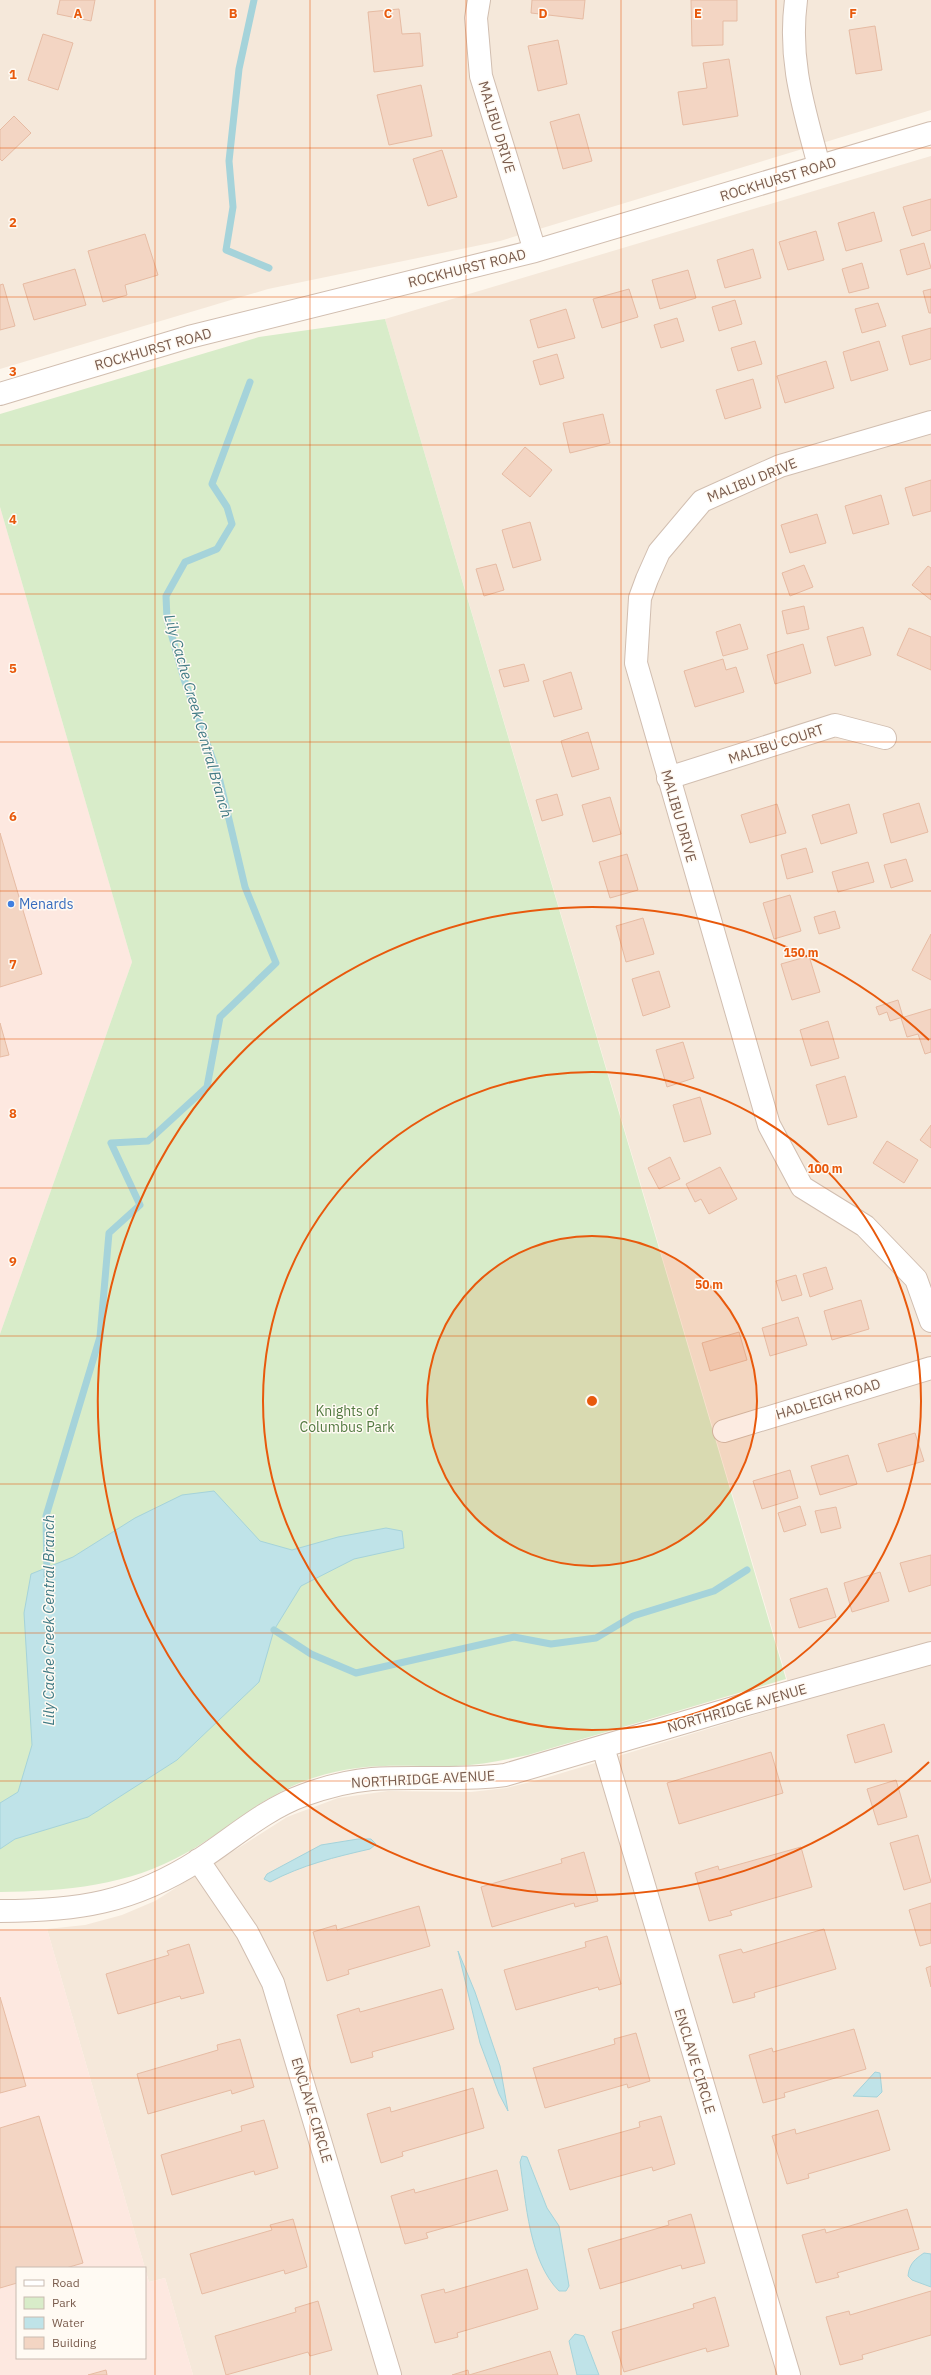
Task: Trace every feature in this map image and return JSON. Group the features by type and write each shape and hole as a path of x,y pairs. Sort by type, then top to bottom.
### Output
{"street":[{"name":"MALIBU DRIVE","path":"479,0 476,18 481,76 535,251"},
{"path":"796,0 794,64 798,86 819,166"},
{"name":"ROCKHURST ROAD","path":"0,394 189,337 535,251 931,133"},
{"name":"MALIBU DRIVE","path":"931,422 780,466 702,501 658,552 640,598 636,663 769,1125 802,1187 865,1226 916,1279 931,1321"},
{"name":"MALIBU COURT","path":"668,778 835,725 885,738"},
{"name":"HADLEIGH ROAD","path":"724,1431 931,1368"},
{"name":"NORTHRIDGE AVENUE","path":"0,1910 48,1910 107,1902 164,1880 198,1860 278,1807 326,1788 372,1779 466,1779 505,1775 603,1748 746,1704 930,1655"},
{"name":"ENCLAVE CIRCLE","path":"603,1748 789,2375"},
{"name":"ENCLAVE CIRCLE","path":"198,1860 247,1932 263,1960 273,1983 390,2375"}],"shaded area":[{"path":"0,0 931,0 931,110 500,241 268,289 0,369"},
{"path":"931,156 931,2375 193,2375 165,2278 149,2282 146,2267 145,2267 47,1929 85,1925 122,1915 155,1901 287,1817 338,1798 388,1791 471,1792 506,1788 542,1779 794,1703 385,319"},
{"path":"0,507 132,962 0,1334"},
{"path":"0,1929 47,1929 145,2267 16,2267 16,2359 146,2359 146,2272 149,2282 165,2278 193,2375 0,2375"}],"green space":[{"name":"Knights of Columbus Park","path":"385,319 786,1679 519,1757 456,1766 384,1766 349,1769 331,1773 294,1785 262,1803 186,1853 142,1873 119,1880 73,1888 0,1892 0,1334 132,962 0,507 0,414 259,337"}],"water":[{"path":"214,1491 260,1541 292,1550 338,1537 386,1528 402,1531 404,1548 354,1559 301,1586 274,1630 259,1682 177,1760 88,1817 15,1839 0,1849 0,1803 18,1792 32,1745 24,1613 31,1574 73,1557 135,1518 182,1495"},
{"path":"358,1839 371,1839 376,1844 370,1849 331,1858 306,1866 270,1882 264,1879 267,1874 321,1845"},
{"path":"458,1951 475,1992 500,2066 508,2111 499,2094 480,2043"},
{"path":"875,2072 880,2073 882,2092 877,2097 853,2096"},
{"path":"522,2156 527,2157 547,2208 559,2226 569,2286 566,2291 559,2291 549,2278 541,2264 535,2248 530,2230 524,2195 520,2162"},
{"path":"924,2253 931,2254 931,2287 912,2280 908,2276 913,2262"},
{"path":"575,2334 584,2336 599,2375 577,2375 569,2341"}],"building":[{"path":"60,0 95,0 91,21 57,14"},
{"path":"532,0 585,0 583,19 531,13"},
{"path":"691,0 737,0 737,21 723,21 723,45 692,46"},
{"path":"399,9 402,34 420,33 423,66 374,72 368,12"},
{"path":"875,26 882,70 856,74 849,30"},
{"path":"43,34 73,43 58,90 28,80"},
{"path":"558,40 567,84 538,91 528,46"},
{"path":"729,59 738,116 683,125 678,92 707,88 703,63"},
{"path":"421,85 432,136 389,145 377,95"},
{"path":"579,114 592,161 563,169 550,122"},
{"path":"14,116 31,133 2,161 0,159 0,130"},
{"path":"442,150 457,197 428,206 413,159"},
{"path":"931,199 931,230 912,236 903,207"},
{"path":"874,212 882,241 846,251 838,223"},
{"path":"816,231 824,260 788,270 779,242"},
{"path":"145,234 158,275 125,285 127,295 103,302 88,251"},
{"path":"924,243 931,268 907,275 900,250"},
{"path":"753,249 761,278 725,288 717,260"},
{"path":"862,263 869,288 849,293 842,269"},
{"path":"75,269 86,305 34,320 23,284"},
{"path":"688,270 696,298 660,309 652,280"},
{"path":"3,284 15,326 0,330 0,285"},
{"path":"629,289 638,317 602,328 593,299"},
{"path":"931,289 931,313 929,313 923,291"},
{"path":"735,300 742,324 719,331 712,307"},
{"path":"878,303 886,326 862,333 855,309"},
{"path":"566,309 575,338 538,348 530,320"},
{"path":"677,318 684,341 661,348 654,325"},
{"path":"931,328 931,359 910,365 902,336"},
{"path":"755,341 762,364 738,371 731,348"},
{"path":"879,341 888,370 851,381 843,352"},
{"path":"557,354 564,378 540,385 533,361"},
{"path":"826,361 834,388 785,403 777,376"},
{"path":"753,379 761,408 725,419 716,390"},
{"path":"603,414 610,443 570,453 563,423"},
{"path":"525,447 552,470 530,497 502,474"},
{"path":"931,480 931,511 913,516 905,488"},
{"path":"881,495 889,524 853,534 845,506"},
{"path":"817,514 826,543 790,553 781,525"},
{"path":"530,522 541,560 513,568 502,530"},
{"path":"496,564 504,590 484,596 476,569"},
{"path":"804,565 813,587 790,596 782,573"},
{"path":"928,566 931,568 931,600 912,585"},
{"path":"804,606 809,629 787,634 782,611"},
{"path":"740,624 748,649 723,656 716,632"},
{"path":"863,627 871,655 835,666 827,637"},
{"path":"909,628 931,637 931,670 897,655"},
{"path":"803,644 811,673 775,684 767,655"},
{"path":"723,659 726,670 736,667 744,692 695,707 684,671"},
{"path":"524,664 529,681 504,687 499,670"},
{"path":"571,672 582,709 554,717 543,681"},
{"path":"588,732 599,769 572,777 561,741"},
{"path":"557,794 563,815 542,821 536,800"},
{"path":"610,797 621,834 593,842 582,805"},
{"path":"919,803 928,832 891,843 883,814"},
{"path":"777,804 786,833 750,843 741,815"},
{"path":"849,804 857,833 821,844 812,815"},
{"name":"Menards","path":"0,833 42,974 0,987"},
{"path":"806,848 813,872 787,879 781,855"},
{"path":"627,854 638,890 610,898 599,862"},
{"path":"906,859 913,881 891,888 884,865"},
{"path":"868,862 874,882 838,892 832,872"},
{"path":"790,895 801,931 774,939 763,903"},
{"path":"835,911 840,928 819,934 814,917"},
{"path":"643,918 654,954 626,962 616,926"},
{"path":"931,934 931,980 912,970"},
{"path":"809,956 820,992 792,1000 781,964"},
{"path":"659,971 670,1007 643,1016 632,979"},
{"path":"898,1000 903,1017 890,1021 887,1012 879,1015 876,1007"},
{"path":"931,1009 931,1052 925,1054 918,1034 907,1037 901,1018"},
{"path":"828,1021 839,1058 811,1066 800,1030"},
{"path":"0,1023 9,1055 0,1057"},
{"path":"683,1042 694,1078 667,1087 656,1050"},
{"path":"845,1076 857,1117 828,1125 816,1085"},
{"path":"700,1097 711,1134 684,1142 673,1105"},
{"path":"931,1125 931,1148 920,1140"},
{"path":"887,1141 918,1160 904,1183 873,1163"},
{"path":"670,1157 680,1179 659,1189 648,1168"},
{"path":"720,1167 737,1199 709,1214 701,1199 695,1202 686,1184"},
{"path":"826,1267 833,1289 810,1297 803,1274"},
{"path":"796,1275 802,1295 782,1301 776,1281"},
{"path":"861,1300 869,1329 832,1340 824,1311"},
{"path":"798,1317 807,1345 770,1356 762,1328"},
{"path":"739,1332 747,1360 710,1371 702,1343"},
{"path":"915,1433 924,1461 887,1472 878,1444"},
{"path":"848,1455 857,1484 820,1495 811,1466"},
{"path":"790,1470 798,1498 762,1509 753,1481"},
{"path":"800,1506 806,1525 784,1532 778,1513"},
{"path":"836,1507 841,1528 821,1533 815,1511"},
{"path":"931,1555 931,1585 909,1592 900,1563"},
{"path":"880,1572 889,1601 852,1612 844,1583"},
{"path":"827,1588 836,1617 799,1628 790,1599"},
{"path":"884,1724 892,1752 855,1763 847,1735"},
{"path":"771,1752 783,1793 679,1824 667,1783"},
{"path":"896,1780 907,1817 878,1825 867,1789"},
{"path":"918,1835 931,1882 904,1890 890,1843"},
{"path":"801,1847 812,1887 730,1911 732,1915 709,1921 695,1873 718,1866 719,1870"},
{"path":"584,1852 598,1901 575,1907 574,1903 492,1927 481,1887 562,1863 561,1859"},
{"path":"931,1903 931,1943 920,1946 909,1910"},
{"path":"419,1906 430,1946 348,1970 349,1974 327,1981 313,1932 336,1925 337,1930"},
{"path":"824,1929 836,1969 754,1993 755,1997 733,2003 719,1955 741,1949 743,1953"},
{"path":"607,1936 621,1984 599,1990 598,1987 516,2010 504,1970 586,1947 585,1942"},
{"path":"189,1944 204,1993 181,1999 180,1996 118,2014 106,1974 169,1955 167,1951"},
{"path":"931,1966 931,1987 926,1968"},
{"path":"442,1989 454,2029 372,2052 373,2057 351,2063 337,2015 359,2008 360,2012"},
{"path":"0,1997 26,2086 0,2093"},
{"path":"854,2029 866,2069 784,2093 785,2097 763,2103 749,2055 772,2048 773,2052"},
{"path":"636,2033 650,2081 628,2088 627,2084 545,2108 533,2068 615,2044 614,2039"},
{"path":"240,2039 254,2087 232,2094 231,2090 148,2114 137,2074 218,2050 217,2045"},
{"path":"473,2088 484,2128 402,2152 403,2156 381,2163 367,2114 390,2107 391,2112"},
{"path":"878,2110 890,2150 808,2174 809,2178 787,2184 772,2136 795,2129 796,2134"},
{"path":"39,2116 83,2263 69,2267 16,2267 16,2283 0,2288 0,2128"},
{"path":"661,2116 675,2164 653,2171 652,2167 570,2190 558,2150 640,2127 639,2122"},
{"path":"264,2120 278,2168 255,2175 254,2171 172,2195 161,2155 242,2131 241,2126"},
{"path":"497,2170 508,2210 426,2233 428,2238 405,2244 391,2196 414,2189 415,2193"},
{"path":"907,2209 919,2249 837,2273 839,2277 816,2283 802,2235 825,2229 826,2233"},
{"path":"691,2214 705,2263 682,2269 681,2265 600,2289 588,2249 669,2225 668,2221"},
{"path":"293,2219 307,2267 285,2274 284,2270 202,2294 190,2254 272,2230 270,2225"},
{"path":"527,2269 538,2309 457,2333 458,2337 435,2343 421,2295 444,2289 445,2293"},
{"path":"931,2291 931,2335 862,2355 863,2359 840,2365 826,2317 849,2311 850,2315"},
{"path":"715,2297 729,2346 707,2352 706,2348 624,2372 612,2332 694,2308 693,2304"},
{"path":"318,2301 332,2350 310,2356 308,2352 226,2375 215,2336 296,2312 295,2308"},
{"path":"550,2351 558,2375 469,2375"},
{"path":"106,2370 107,2375 88,2375"},
{"path":"468,2370 469,2375 452,2375"}],"waterway":[{"name":"Lily Cache Creek Central Branch","path":"254,0 239,69 229,161 233,207 226,250 269,268"},
{"name":"Lily Cache Creek Central Branch","path":"47,1576 46,1516 100,1337 109,1233 140,1205 111,1143 148,1141 207,1087 220,1017 276,963 245,887 219,777 184,679 167,619 166,596 185,562 217,549 232,524 227,507 212,484 250,382"},
{"path":"274,1630 311,1654 356,1673 514,1637 551,1644 596,1638 633,1616 714,1591 747,1570"}],"place":[{"name":"Menards","path":"11,904"}]}
